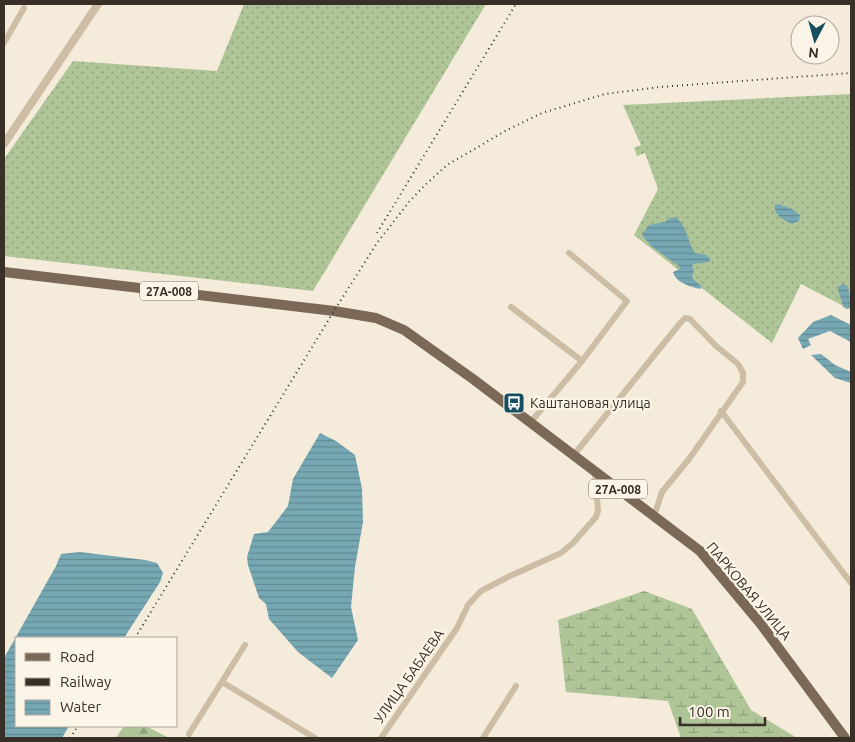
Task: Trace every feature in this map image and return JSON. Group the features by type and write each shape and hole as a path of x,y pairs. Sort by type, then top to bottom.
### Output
{"main road":[{"name":"ПАРКОВАЯ УЛИЦА","path":"4,272 334,311 376,318 404,330 473,379 700,551 760,623 845,738"}],"street":[{"path":"4,142 98,4"},
{"path":"4,42 24,8"},
{"path":"530,423 582,361 627,301 569,254"},
{"path":"511,306 582,361"},
{"path":"573,456 685,318 690,319 738,364 743,373 742,382 689,459 662,492 654,516"},
{"path":"721,411 851,583"},
{"name":"УЛИЦА БАБАЕВА","path":"381,738 457,628 468,605 481,591 561,553 573,543 596,517 598,511 595,473"},
{"path":"189,734 245,644"},
{"path":"222,682 315,738"},
{"path":"483,738 516,686"}],"green space":[{"path":"244,4 486,4 313,291 4,256 4,159 73,61 217,71"},
{"path":"851,94 851,310 801,284 772,343 634,235 658,189 645,153 637,156 634,148 641,145 623,105"},
{"path":"644,591 692,609 751,710 797,738 681,738 668,701 566,692 558,620"},
{"path":"123,727 148,727 169,738 116,738"}],"water":[{"path":"778,204 792,209 800,215 799,221 792,224 780,217 775,209 775,205"},
{"path":"676,217 683,226 695,253 706,255 710,258 709,262 693,264 692,267 694,270 692,278 701,286 701,289 689,286 677,279 673,272 680,269 679,266 651,246 642,235 649,225 665,222 670,218"},
{"path":"843,284 848,286 851,307 847,309 843,307 838,290 838,287"},
{"path":"831,315 851,325 851,342 830,331 808,339 811,345 803,349 798,338 813,322"},
{"path":"821,354 835,365 851,372 851,383 835,378 811,355"},
{"path":"320,433 336,441 355,455 362,489 363,522 355,567 351,607 358,640 332,678 298,652 269,619 266,604 259,598 247,557 254,534 268,532 288,506 293,479"},
{"path":"80,552 157,563 163,573 160,582 125,637 16,637 61,554"},
{"path":"15,639 15,727 68,727 62,738 4,738 4,658"}],"railway":[{"path":"377,233 516,4"},
{"path":"136,637 377,243 409,202 447,165 507,130 542,113 605,94 660,87 851,73"},
{"path":"70,738 77,727"}],"place":[{"name":"Каштановая улица","path":"514,403"}]}
